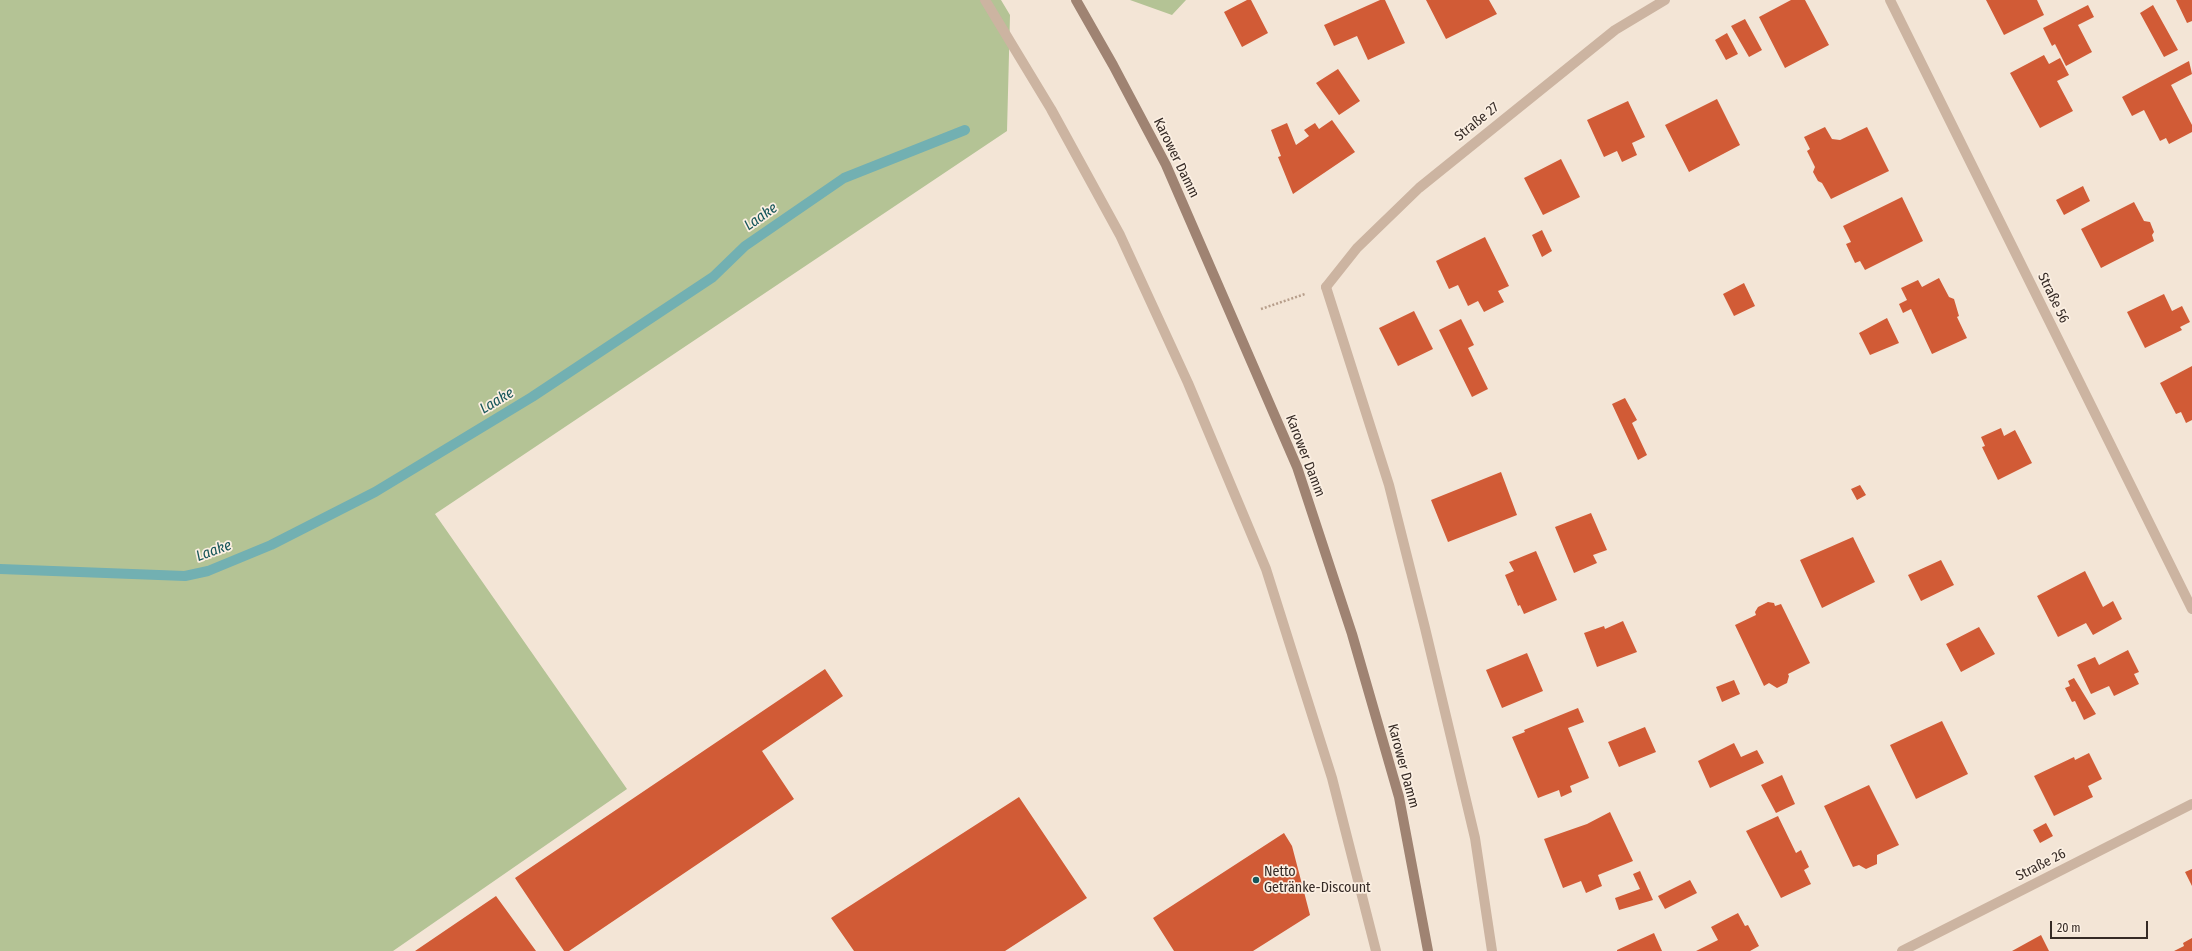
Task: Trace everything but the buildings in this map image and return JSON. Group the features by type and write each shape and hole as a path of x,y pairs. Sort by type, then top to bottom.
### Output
{"main road":[{"name":"Karower Damm","path":"1078,3 1166,164 1296,467 1352,634 1399,797 1428,951"}],"street":[{"path":"985,0 1051,110 1120,235 1188,382 1266,569 1332,778 1376,951"},
{"name":"Straße 27","path":"1326,287 1357,248 1419,188 1615,30 1665,0"},
{"name":"Straße 56","path":"1890,0 2192,609"},
{"path":"1326,287 1389,485 1425,628 1474,838 1492,951"},
{"name":"Straße 26","path":"1902,951 2192,804"}],"path":[{"path":"1261,309 1326,287"}],"green space":[{"path":"0,0 1001,0 1010,15 1007,131 435,514 627,789 393,951 0,951"},
{"path":"1130,0 1186,0 1172,15"}],"waterway":[{"name":"Laake","path":"0,569 185,576 208,571 271,545 375,492 532,397 713,277 745,246 844,178 965,130"}],"place":[{"name":"Netto Getränke-Discount","path":"1256,880"}]}
